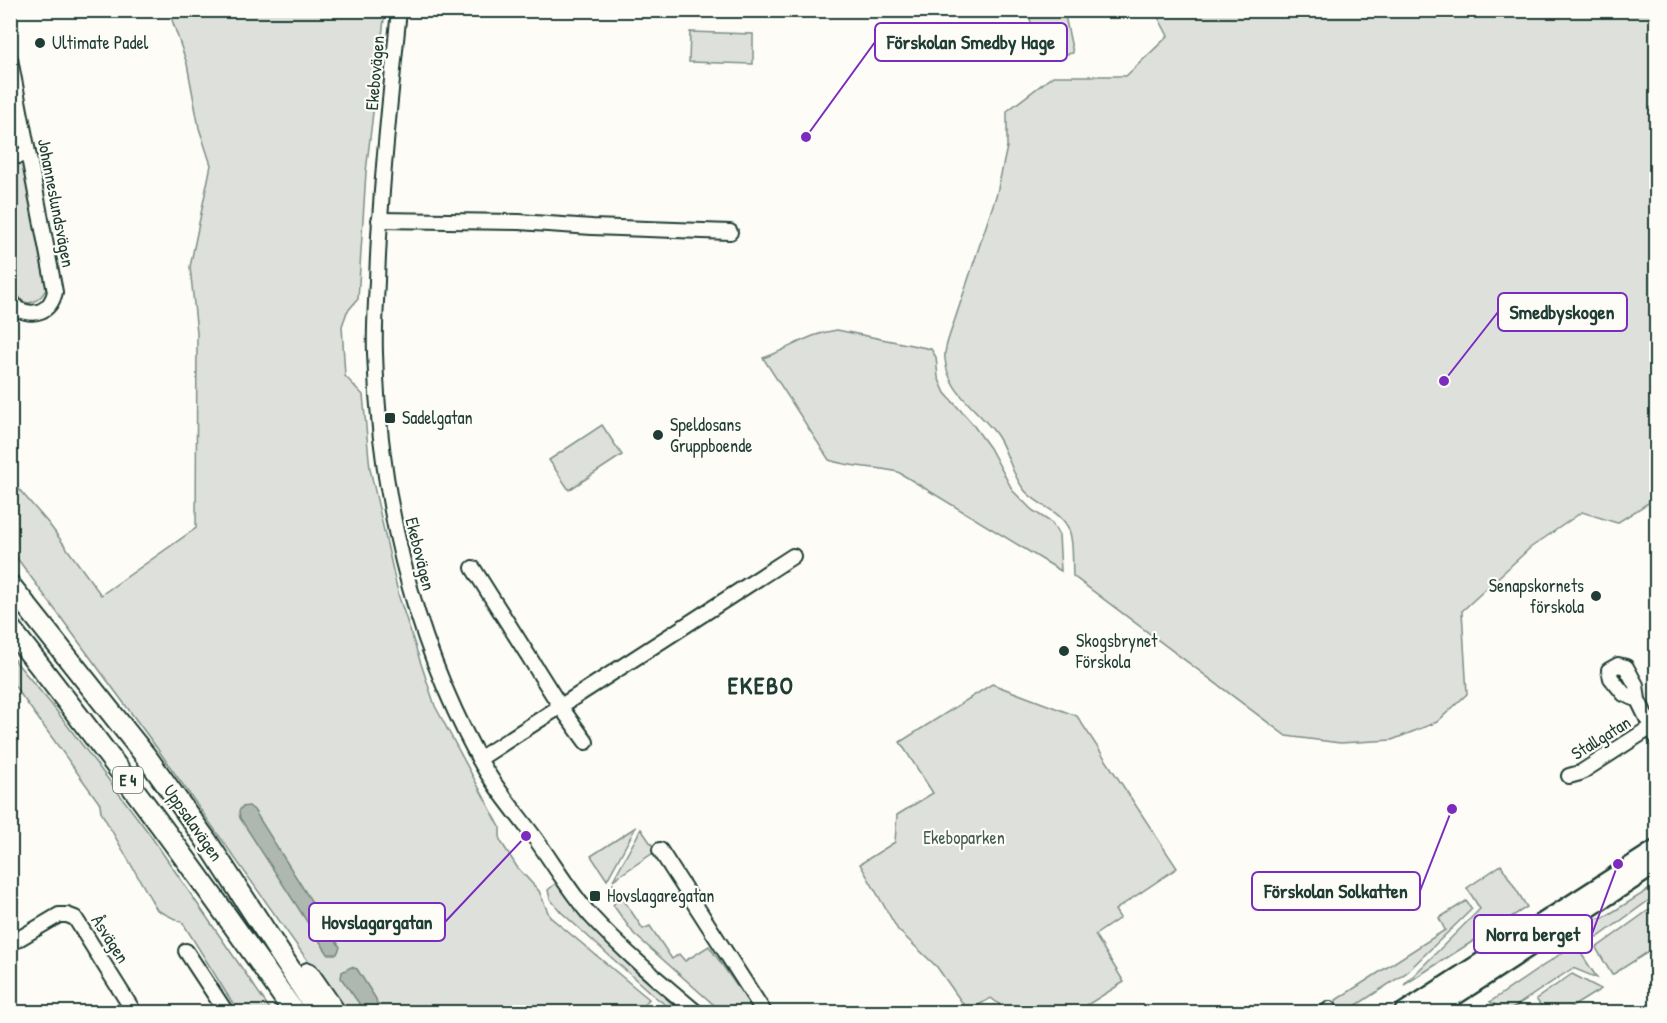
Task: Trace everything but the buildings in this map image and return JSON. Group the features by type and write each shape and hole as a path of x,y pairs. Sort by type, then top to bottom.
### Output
{"highway":[{"name":"Uppsalavägen","path":"10,585 148,759 206,840 318,1012"},
{"name":"Uppsalavägen","path":"10,628 110,755 242,936 294,1012"},
{"path":"206,840 304,967 335,1012"},
{"path":"242,936 287,1012"}],"main road":[{"path":"1403,1012 1656,849"},
{"path":"1431,1012 1656,865"}],"street":[{"name":"Ekebovägen","path":"399,10 379,220 374,350 378,409 390,506 412,597 440,675 479,759 589,914 651,974 696,1012"},
{"name":"Johanneslundsvägen","path":"10,59 55,292 53,303 48,308 30,314 17,309 10,298"},
{"path":"10,158 28,154"},
{"path":"379,220 519,222 730,232"},
{"path":"479,759 793,556"},
{"path":"473,568 560,706 586,742"},
{"name":"Stallgatan","path":"1569,776 1580,773 1655,727 1640,704"},
{"path":"660,850 764,1012"},
{"name":"Åsvägen","path":"10,944 59,915 75,918 134,1012"},
{"path":"186,951 226,1012"}],"green space":[{"path":"169,11 385,11 366,172 358,299 347,312 342,326 345,376 363,395 370,469 399,597 435,706 500,827 500,840 517,867 539,891 550,917 649,999 638,1012 344,1012 154,744 11,550 11,480 49,524 101,595 196,528 197,333 190,267 211,165 199,128 187,64"},
{"path":"1028,11 1064,11 1073,53 1040,59"},
{"path":"1155,11 1656,11 1656,498 1617,523 1582,512 1530,548 1462,611 1467,694 1437,722 1392,740 1340,743 1286,736 1073,576 1072,540 1066,523 1025,491 996,434 958,391 947,371 945,356 947,345 997,193 1007,147 1007,111 1053,76 1126,76 1168,36"},
{"path":"690,32 753,34 753,64 689,62"},
{"path":"10,86 48,285 38,299 29,303 20,299 15,291 11,274"},
{"path":"837,330 931,349 936,357 938,377 945,393 990,448 1013,491 1032,510 1052,523 1059,535 1061,571 898,472 829,460 763,358 808,338"},
{"path":"602,425 622,455 569,490 549,460"},
{"path":"10,655 52,705 148,832 272,1012 238,1012 183,923 157,910 101,812 100,804 11,681"},
{"name":"Ekeboparken","path":"992,684 1077,716 1177,868 1115,910 1120,918 1095,935 1124,982 1076,1012 1061,1012 1043,1007 1021,1014 1009,1011 991,998 968,1011 937,967 898,930 860,864 895,842 897,815 933,793 900,742"},
{"path":"636,827 607,880 591,856"},
{"path":"641,829 656,851 613,880"},
{"path":"1501,865 1527,907 1404,985 1480,909 1467,888"},
{"path":"556,883 584,919 615,952 682,1012 675,1012 654,996 561,912 550,899 548,890"},
{"path":"613,884 643,929 650,926 672,959 679,954 685,961 709,946 755,1012 722,1012 634,934 613,905 616,901"},
{"path":"1656,885 1656,895 1597,938 1585,924 1592,919 1603,918"},
{"path":"1466,901 1472,909 1406,973 1346,1012 1336,1012 1336,1000 1445,930 1439,918"},
{"path":"1656,905 1656,947 1612,975 1596,948"},
{"path":"1575,944 1597,978 1573,968 1507,1012 1490,1002"},
{"path":"1572,974 1601,989 1564,1012 1545,1012 1536,999"}],"shaded area":[{"path":"249,806 254,810 340,947 337,954 328,954 240,818 239,811 242,807"},
{"path":"351,967 357,969 376,999 377,1004 373,1011 367,1012 363,1009 341,978 342,972"}],"place":[{"name":"Ultimate Padel","path":"40,43"},
{"name":"Förskolan Smedby Hage","path":"806,137"},
{"name":"Smedbyskogen","path":"1444,381"},
{"name":"Sadelgatan","path":"390,418"},
{"name":"Speldosans Gruppboende","path":"658,435"},
{"name":"Senapskornets förskola","path":"1596,596"},
{"name":"Skogsbrynet Förskola","path":"1064,651"},
{"name":"Förskolan Solkatten","path":"1452,809"},
{"name":"Hovslagargatan","path":"526,836"},
{"name":"Norra berget","path":"1618,864"},
{"name":"Hovslagaregatan","path":"595,896"}],"district":[{"name":"EKEBO","path":"761,686"}]}
